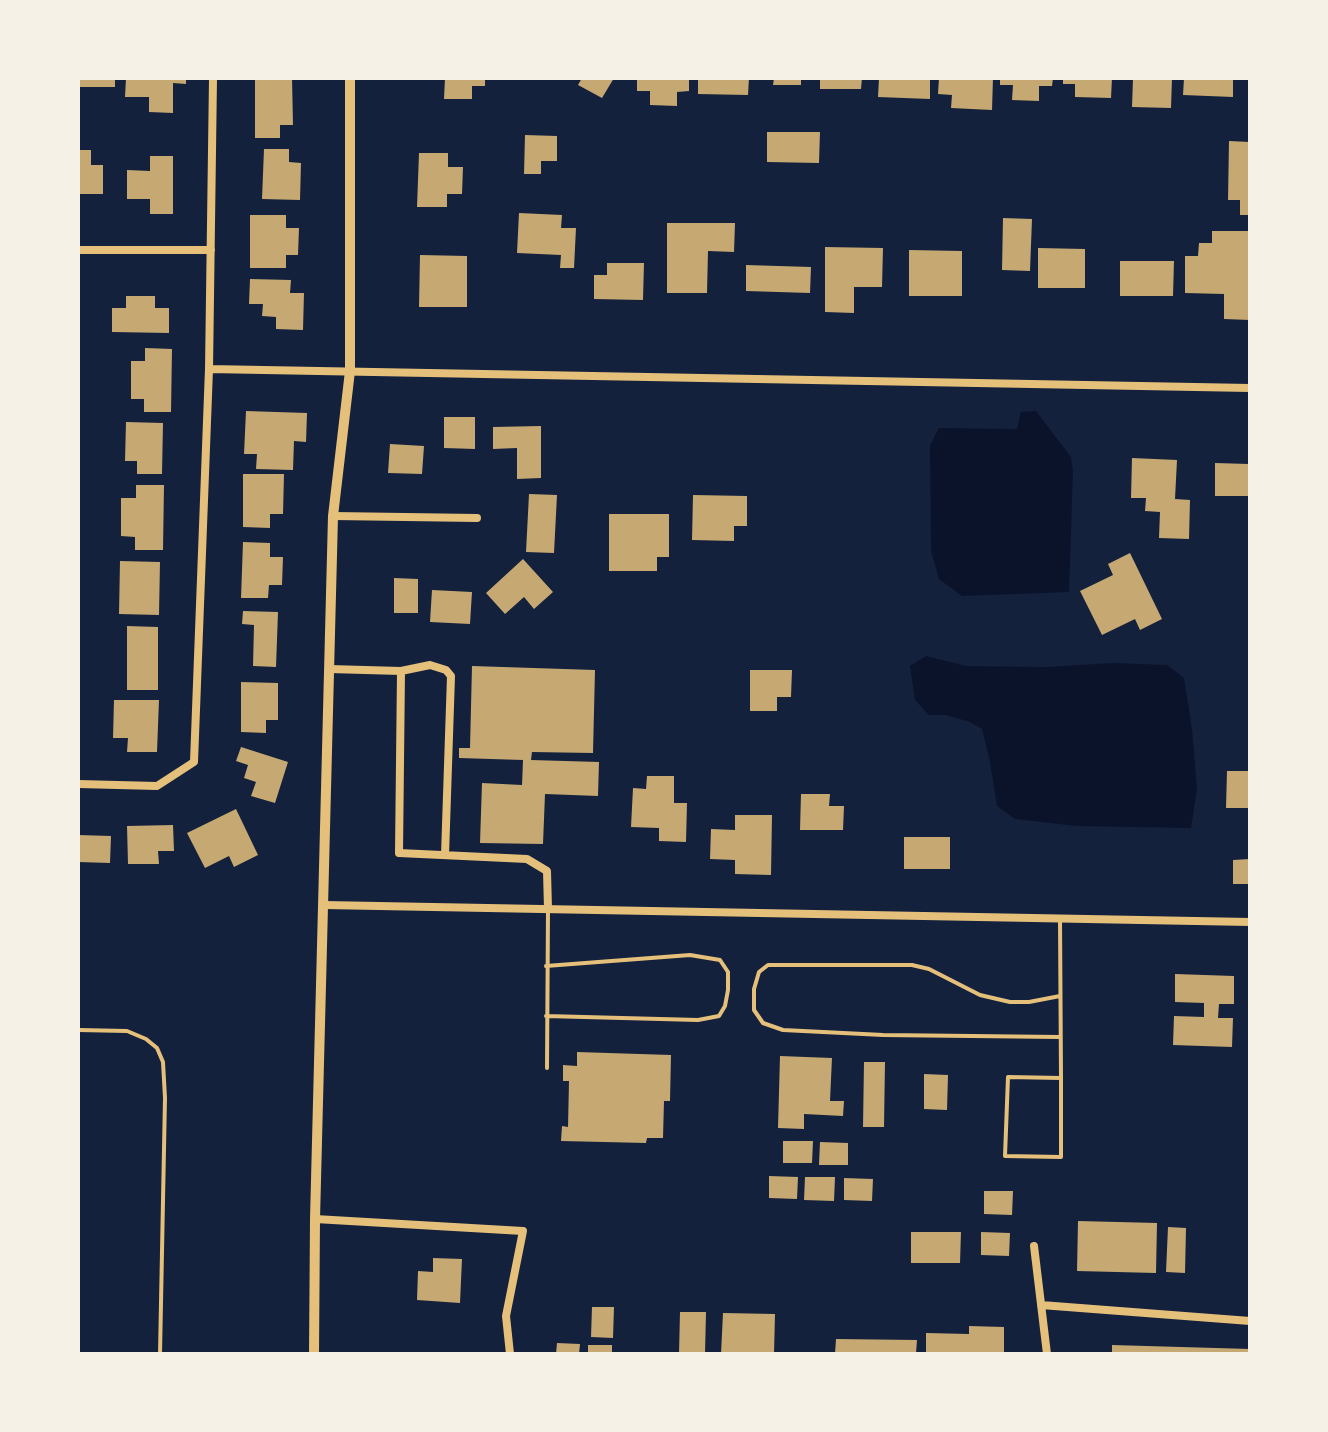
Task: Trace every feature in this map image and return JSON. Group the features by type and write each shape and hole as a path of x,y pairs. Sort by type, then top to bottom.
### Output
{"street":[{"path":"78,784 157,786 194,762 209,369 213,78"},
{"path":"314,1354 333,516 350,371 350,78"},
{"path":"78,250 211,250"},
{"path":"209,369 1250,388"},
{"path":"333,516 477,518"},
{"path":"329,669 401,671 430,665 446,670 451,676 445,855"},
{"path":"401,671 399,853 527,859 547,871 548,909"},
{"path":"324,905 1250,922"},
{"path":"315,1219 523,1231 506,1316 510,1354"},
{"path":"1034,1246 1047,1354"},
{"path":"1041,1305 1250,1321"}],"lane":[{"path":"547,1068 548,909"},
{"path":"1060,917 1060,1037 1061,1078 1061,1157 1005,1156 1008,1077 1061,1078"},
{"path":"546,966 690,955 720,960 728,972 725,1006 719,1016 698,1020 546,1016"},
{"path":"1060,996 1010,1002 980,995 929,969 912,965 768,965 759,972 754,989 754,1010 763,1023 783,1030 883,1035 1060,1037"},
{"path":"78,1030 127,1031 146,1039 157,1048 163,1062 160,1354"}],"water":[{"path":"1036,411 1071,457 1069,592 962,596 939,579 931,551 930,445 939,428 1017,429 1021,412"},
{"path":"926,656 966,666 1167,665 1184,678 1192,729 1197,789 1191,828 1077,826 1015,819 997,806 982,729 946,715 929,715 915,700 910,666"}],"building":[{"path":"78,78 115,78 115,87 78,87"},
{"path":"126,78 186,78 186,84 173,83 173,113 149,112 149,97 125,97"},
{"path":"255,78 292,78 293,125 280,125 280,138 255,138"},
{"path":"445,78 485,78 485,86 472,86 472,99 444,99"},
{"path":"582,78 614,78 602,98 578,85"},
{"path":"637,78 689,78 689,91 677,92 677,106 650,105 650,91 637,91"},
{"path":"698,78 749,78 748,95 698,94"},
{"path":"774,78 801,78 801,85 773,85"},
{"path":"820,78 862,78 861,89 820,89"},
{"path":"879,78 930,78 930,99 878,97"},
{"path":"939,78 993,78 992,110 951,108 952,95 938,94"},
{"path":"1000,78 1053,78 1052,86 1039,86 1039,101 1012,100 1013,85 1000,85"},
{"path":"1063,78 1112,78 1111,98 1075,97 1075,84 1063,84"},
{"path":"1133,78 1172,78 1171,108 1132,107"},
{"path":"1184,78 1233,78 1233,97 1183,95"},
{"path":"767,132 820,132 819,163 767,162"},
{"path":"525,135 557,136 557,161 541,161 541,174 524,174"},
{"path":"1229,141 1250,142 1250,215 1240,215 1240,200 1228,200"},
{"path":"264,149 289,149 289,162 301,163 300,200 262,199"},
{"path":"78,150 91,150 91,165 103,165 103,194 78,194"},
{"path":"419,153 448,153 448,167 463,167 462,194 447,194 447,207 417,207"},
{"path":"150,156 173,156 173,214 150,214 150,199 127,199 127,170 150,171"},
{"path":"519,213 562,215 561,228 576,228 574,268 560,268 561,255 517,253"},
{"path":"250,215 286,215 286,228 299,228 298,255 286,255 286,268 250,268"},
{"path":"1003,218 1032,219 1030,271 1002,270"},
{"path":"667,223 735,223 734,252 708,251 707,293 667,293"},
{"path":"1212,231 1250,231 1250,320 1224,319 1224,294 1185,293 1185,256 1198,256 1199,243 1212,243"},
{"path":"825,247 883,248 882,287 854,287 854,313 825,312"},
{"path":"1038,248 1085,249 1085,288 1038,288"},
{"path":"909,250 962,251 962,296 909,296"},
{"path":"420,255 467,256 467,307 419,307"},
{"path":"1120,261 1174,261 1173,296 1120,296"},
{"path":"607,263 644,263 643,300 594,299 594,275 607,275"},
{"path":"746,265 811,267 810,293 746,291"},
{"path":"250,279 291,280 290,293 304,293 303,330 276,329 276,317 262,316 263,304 249,304"},
{"path":"126,296 155,296 155,308 169,308 169,333 112,332 112,308 126,308"},
{"path":"145,348 172,349 171,412 144,412 144,399 131,399 131,361 145,361"},
{"path":"246,411 307,413 306,442 294,441 293,470 256,469 257,454 244,454"},
{"path":"444,417 475,417 475,449 444,448"},
{"path":"126,422 163,423 162,474 137,474 137,461 125,461"},
{"path":"541,426 541,478 517,479 517,448 493,449 493,427"},
{"path":"390,444 424,446 422,474 388,473"},
{"path":"1132,458 1177,460 1175,499 1190,500 1189,539 1159,538 1160,512 1145,511 1146,498 1131,498"},
{"path":"1215,463 1249,464 1249,496 1215,496"},
{"path":"243,474 284,474 283,514 270,514 270,528 243,527"},
{"path":"136,485 164,485 163,550 135,550 135,537 121,536 121,498 136,498"},
{"path":"529,494 557,495 554,553 526,552"},
{"path":"693,495 747,496 747,526 734,526 734,541 692,540"},
{"path":"609,514 669,514 669,557 657,557 657,571 609,571"},
{"path":"243,542 270,543 270,557 283,557 282,585 269,585 268,598 241,598"},
{"path":"1130,553 1162,619 1140,630 1135,619 1102,635 1080,591 1113,575 1108,564"},
{"path":"523,559 553,592 534,609 524,597 505,614 486,593"},
{"path":"120,561 160,562 159,615 119,614"},
{"path":"394,578 418,579 418,613 394,613"},
{"path":"432,590 472,592 470,624 430,622"},
{"path":"243,611 278,612 276,667 253,666 254,625 242,624"},
{"path":"127,626 158,627 158,690 127,690"},
{"path":"472,666 595,670 593,753 532,752 531,760 599,762 598,796 545,794 543,844 480,843 482,783 522,785 523,760 459,758 459,748 470,748"},
{"path":"750,670 792,670 791,697 777,697 777,711 750,711"},
{"path":"241,682 278,683 278,720 266,720 266,733 241,732"},
{"path":"114,700 159,700 157,752 127,752 128,738 113,738"},
{"path":"241,747 288,762 275,803 251,796 256,782 244,778 248,765 236,761"},
{"path":"1227,771 1250,771 1250,808 1226,808"},
{"path":"647,776 674,776 674,803 687,803 686,842 659,841 659,828 631,827 633,788 646,789"},
{"path":"801,794 830,794 829,806 844,806 843,830 800,830"},
{"path":"236,809 258,855 234,867 229,856 205,868 187,833"},
{"path":"735,815 772,815 771,875 735,874 735,860 710,859 711,829 735,830"},
{"path":"173,825 174,851 158,851 159,864 128,864 127,826"},
{"path":"78,835 111,836 110,863 78,862"},
{"path":"904,837 950,837 950,869 904,869"},
{"path":"1250,859 1250,884 1233,884 1233,860"},
{"path":"1175,974 1234,976 1234,1004 1219,1004 1218,1018 1233,1018 1232,1047 1173,1045 1174,1016 1204,1017 1204,1003 1175,1002"},
{"path":"577,1052 671,1055 670,1101 664,1101 663,1138 647,1138 646,1143 561,1141 562,1126 568,1127 569,1081 563,1081 563,1065 577,1066"},
{"path":"780,1056 832,1058 830,1101 844,1101 843,1116 804,1114 804,1129 778,1128"},
{"path":"864,1062 885,1062 884,1127 863,1127"},
{"path":"924,1074 948,1075 947,1110 924,1109"},
{"path":"783,1141 813,1141 812,1163 783,1163"},
{"path":"820,1142 848,1143 848,1165 819,1165"},
{"path":"769,1176 798,1177 797,1199 769,1198"},
{"path":"805,1177 835,1177 834,1201 804,1200"},
{"path":"844,1178 873,1179 872,1201 844,1200"},
{"path":"984,1191 1013,1191 1012,1215 984,1214"},
{"path":"1078,1221 1157,1223 1156,1273 1077,1271"},
{"path":"1168,1227 1186,1228 1185,1273 1166,1272"},
{"path":"911,1232 961,1232 960,1263 911,1263"},
{"path":"981,1232 1010,1233 1009,1256 981,1255"},
{"path":"433,1258 462,1259 460,1303 417,1300 418,1271 433,1272"},
{"path":"592,1307 614,1307 613,1338 591,1337"},
{"path":"680,1312 706,1312 705,1354 679,1354"},
{"path":"723,1313 775,1314 774,1354 721,1354"},
{"path":"969,1326 1004,1327 1004,1354 926,1354 926,1333 969,1334"},
{"path":"836,1339 917,1340 916,1354 835,1354"},
{"path":"557,1343 580,1344 579,1354 556,1354"},
{"path":"588,1345 612,1345 612,1354 588,1354"},
{"path":"1112,1345 1250,1349 1250,1354 1112,1354"}]}
